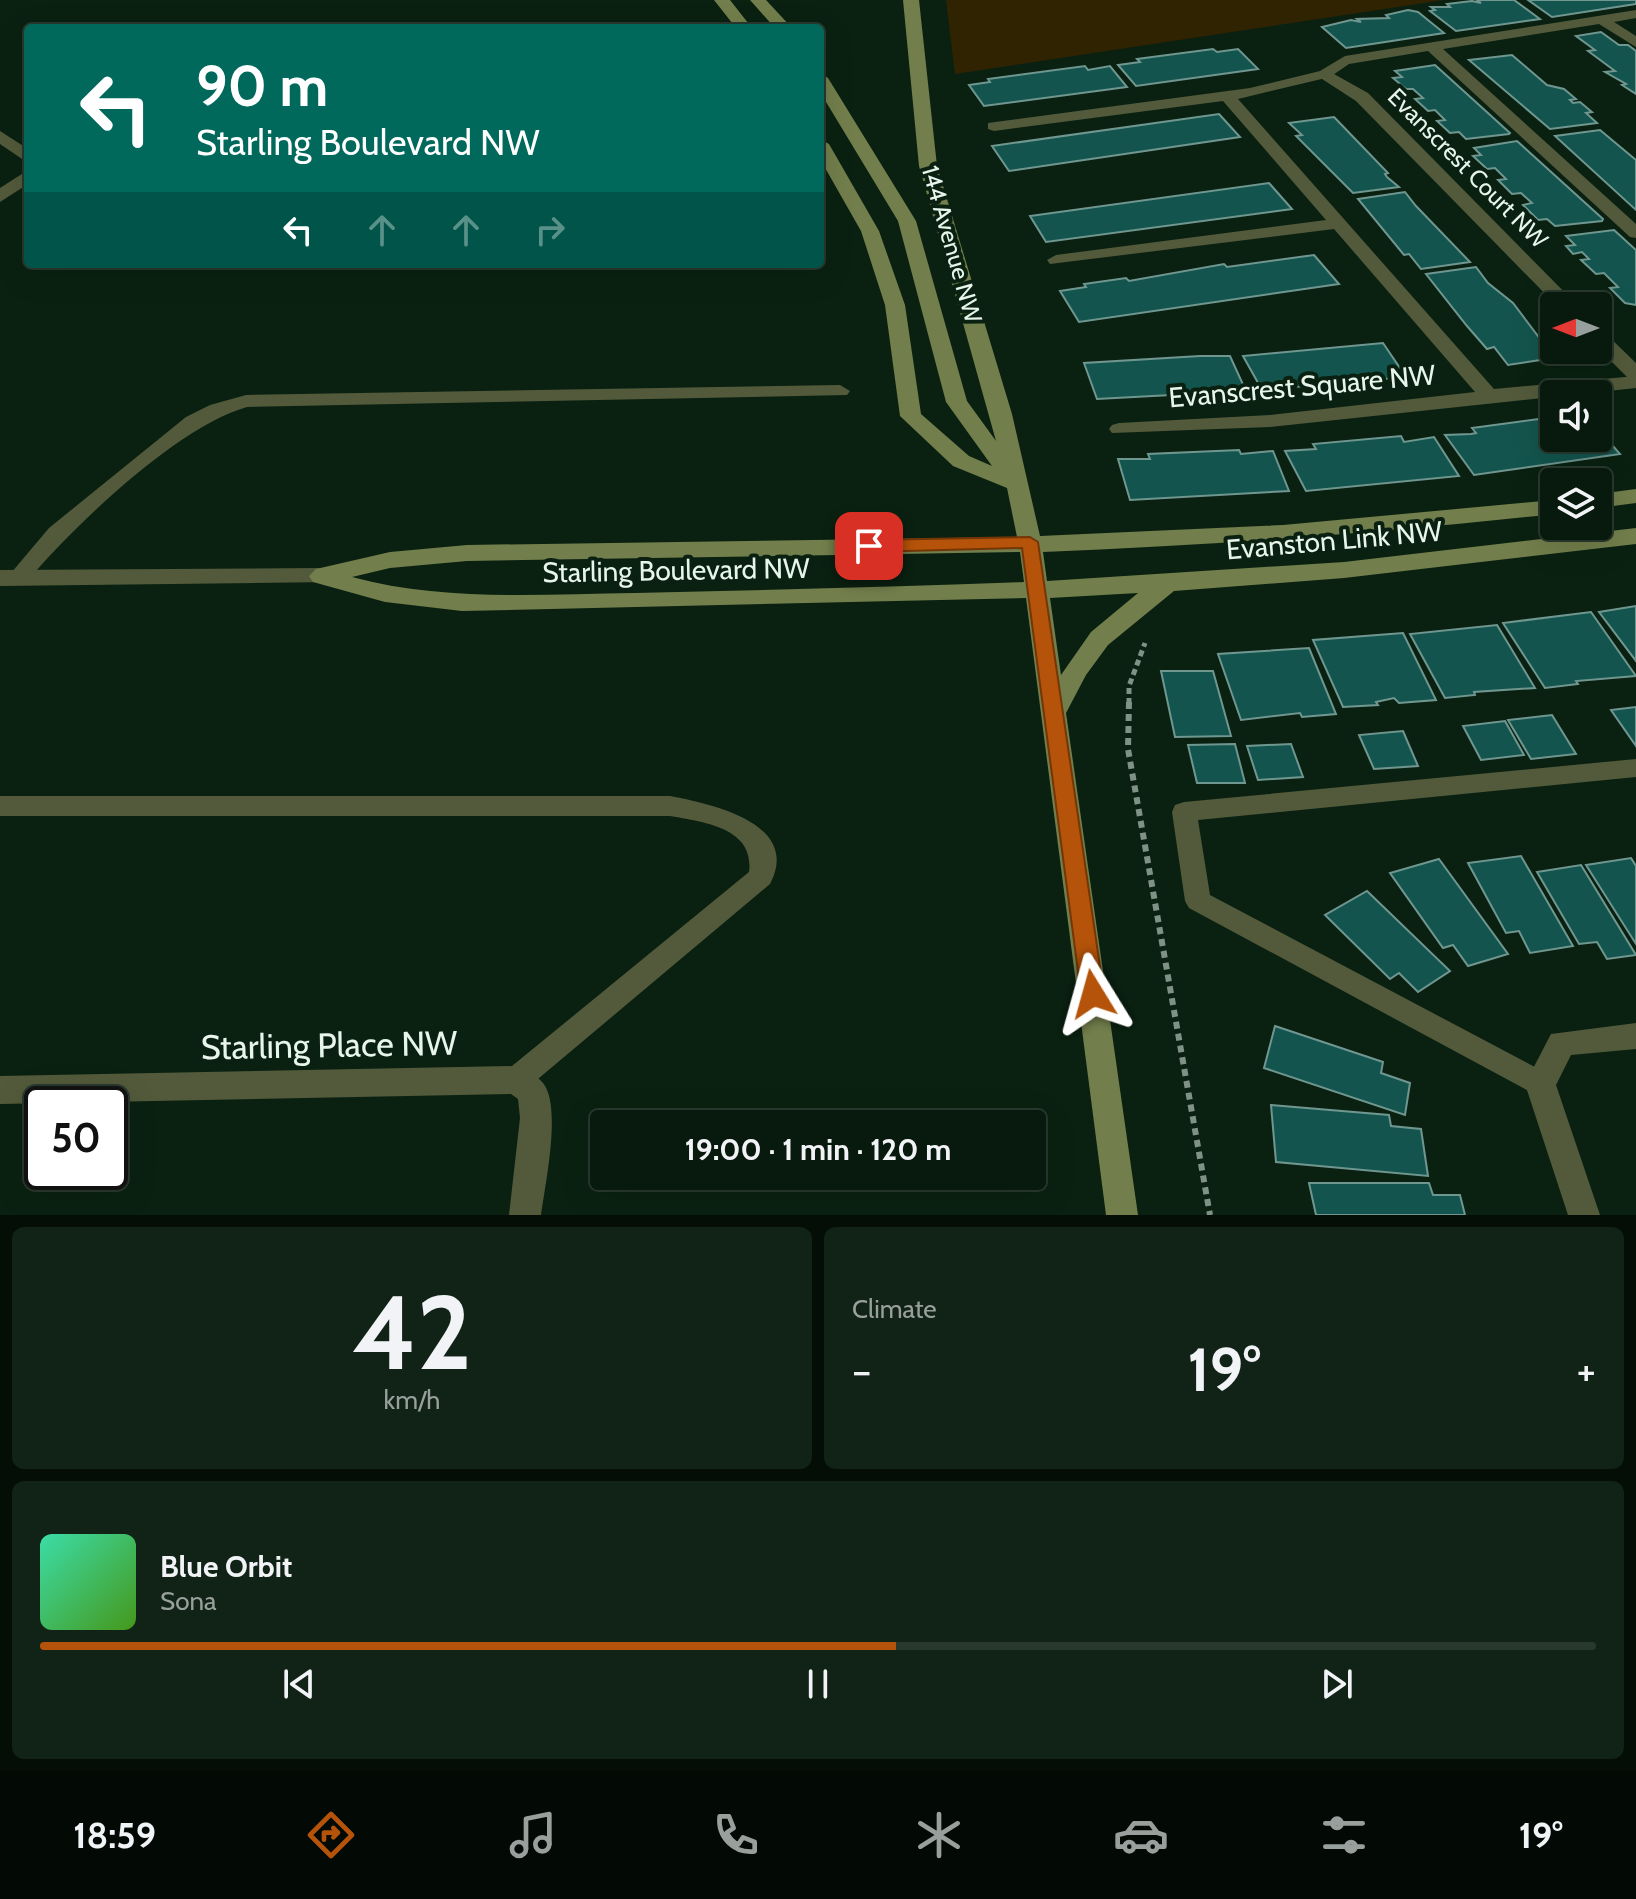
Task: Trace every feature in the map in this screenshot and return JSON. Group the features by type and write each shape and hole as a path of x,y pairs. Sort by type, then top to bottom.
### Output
{"main road":[{"path":"722,0 741,24"},
{"path":"758,0 780,24"},
{"name":"144 Avenue NW","path":"911,0 928,166 1001,414 1030,542 1122,1215"},
{"name":"144 Avenue NW","path":"824,84 855,129 907,221 957,402 1016,484"},
{"path":"824,151 870,231 895,305 911,416 961,461 1016,484"},
{"path":"1612,499 1636,496"},
{"name":"Evanston Link NW","path":"1030,542 1205,539 1413,525 1540,509"},
{"name":"Evanston Link NW","path":"1036,590 1168,584 1432,563 1636,536"},
{"name":"Starling Boulevard NW","path":"321,576 390,560 467,553 1030,542"},
{"name":"Starling Boulevard NW","path":"321,576 385,594 462,603 1036,590"},
{"path":"1055,710 1075,667 1118,617 1168,584"}],"street":[{"name":"Evanscrest Court NW","path":"1325,74 1362,97 1554,292"},
{"path":"0,136 24,155"},
{"path":"0,197 24,178"},
{"path":"1612,351 1636,375"},
{"name":"Starling Boulevard NW","path":"6,584 321,576"},
{"path":"1584,1215 1540,1084 1562,1043 1636,1036"},
{"path":"516,1080 532,1092 536,1118 525,1215"},
{"name":"Starling Place NW","path":"0,1090 516,1080"}],"lane":[{"path":"994,126 1227,96 1325,74 1345,60 1636,14"},
{"path":"1601,19 1636,43"},
{"path":"1432,47 1636,233"},
{"name":"Evanscrest Square NW","path":"1227,96 1490,397"},
{"path":"1056,260 1338,223"},
{"name":"Evanscrest Square NW","path":"1119,429 1270,421 1636,382"},
{"path":"6,584 56,533 193,421 217,409 246,401 840,391"},
{"path":"1540,1084 1198,901 1184,812 1636,768"},
{"path":"0,806 670,806 701,811 752,835 763,853 761,877 516,1080"}],"path":[{"path":"1145,643 1129,686 1128,749 1210,1215"}],"shaded area":[{"path":"946,0 1444,0 955,74"}],"building":[{"path":"1477,0 1514,0 1540,19 1456,31 1430,11 1435,10 1431,7 1450,7 1447,4 1481,3"},
{"path":"1528,0 1636,0 1636,4 1552,17"},
{"path":"1408,10 1418,12 1444,33 1346,48 1322,27 1351,20 1361,22 1357,19 1389,18 1386,15"},
{"path":"1601,32 1619,45 1628,45 1636,51 1636,94 1605,72 1615,71 1588,51 1595,50 1576,36"},
{"path":"1213,49 1217,52 1238,49 1258,69 1136,86 1118,65 1140,62 1137,59"},
{"path":"1512,55 1547,85 1564,89 1576,99 1570,100 1573,103 1580,102 1592,112 1586,113 1597,123 1550,129 1469,60"},
{"path":"1435,65 1510,133 1466,139 1459,132 1450,133 1437,121 1445,120 1435,110 1428,111 1415,99 1423,98 1393,78 1402,77 1395,71"},
{"path":"1085,66 1088,70 1110,66 1127,87 984,106 969,85 990,82 988,79"},
{"path":"1219,114 1240,137 1009,171 992,146"},
{"path":"1334,117 1399,187 1353,193 1296,136 1302,135 1289,123"},
{"path":"1600,130 1636,160 1636,210 1555,136"},
{"path":"1517,141 1602,221 1555,226 1547,219 1538,220 1523,205 1532,203 1521,193 1512,194 1498,180 1506,179 1495,168 1487,169 1473,156 1481,155 1474,148"},
{"path":"1269,183 1292,209 1046,242 1030,216"},
{"path":"1405,192 1470,262 1421,269 1409,254 1404,255 1358,199"},
{"path":"1614,230 1636,250 1636,305 1625,303 1610,288 1618,287 1604,273 1596,274 1581,260 1589,259 1582,252 1573,254 1566,246 1575,245 1566,236"},
{"path":"1314,255 1339,284 1079,322 1060,291 1086,287 1084,284 1126,278 1129,281 1224,264 1227,267"},
{"path":"1476,267 1488,283 1513,303 1540,339 1540,360 1508,365 1494,347 1487,349 1426,274"},
{"path":"1383,343 1406,377 1262,390 1243,356"},
{"path":"1230,356 1246,391 1097,399 1084,363"},
{"path":"1540,419 1540,452 1612,452 1612,445 1620,454 1474,475 1445,435 1476,433 1472,428"},
{"path":"1401,436 1404,442 1434,437 1459,476 1306,491 1285,451 1316,449 1313,444"},
{"path":"1239,450 1241,454 1273,451 1289,491 1130,500 1118,459 1150,459 1148,454"},
{"path":"1636,606 1636,661 1599,612"},
{"path":"1591,612 1636,676 1576,681 1578,684 1545,688 1503,623"},
{"path":"1497,625 1535,688 1474,692 1475,695 1445,698 1410,634"},
{"path":"1403,633 1436,700 1399,703 1394,698 1376,702 1378,705 1343,707 1313,640"},
{"path":"1309,648 1336,714 1302,717 1300,713 1241,720 1218,654"},
{"path":"1161,671 1213,671 1231,736 1175,737"},
{"path":"1636,707 1636,746 1611,710"},
{"path":"1552,715 1576,754 1531,759 1508,720"},
{"path":"1505,721 1524,755 1481,760 1463,726"},
{"path":"1403,731 1418,766 1374,769 1359,735"},
{"path":"1235,744 1245,783 1197,783 1188,745"},
{"path":"1291,744 1303,777 1258,780 1247,746"},
{"path":"1521,856 1573,946 1530,953 1519,931 1506,933 1468,863"},
{"path":"1631,858 1636,866 1636,944 1586,865"},
{"path":"1439,859 1508,954 1468,966 1453,945 1443,948 1390,873"},
{"path":"1581,865 1636,955 1607,959 1597,942 1579,944 1537,872"},
{"path":"1367,891 1450,971 1418,992 1399,973 1390,979 1325,915"},
{"path":"1275,1026 1383,1062 1381,1073 1410,1083 1405,1115 1264,1068"},
{"path":"1271,1105 1389,1115 1391,1126 1421,1129 1428,1176 1276,1162"},
{"path":"1309,1183 1429,1183 1433,1195 1460,1195 1465,1215 1316,1215"}],"route":[{"path":"869,546 1030,542 1093,994"}]}
